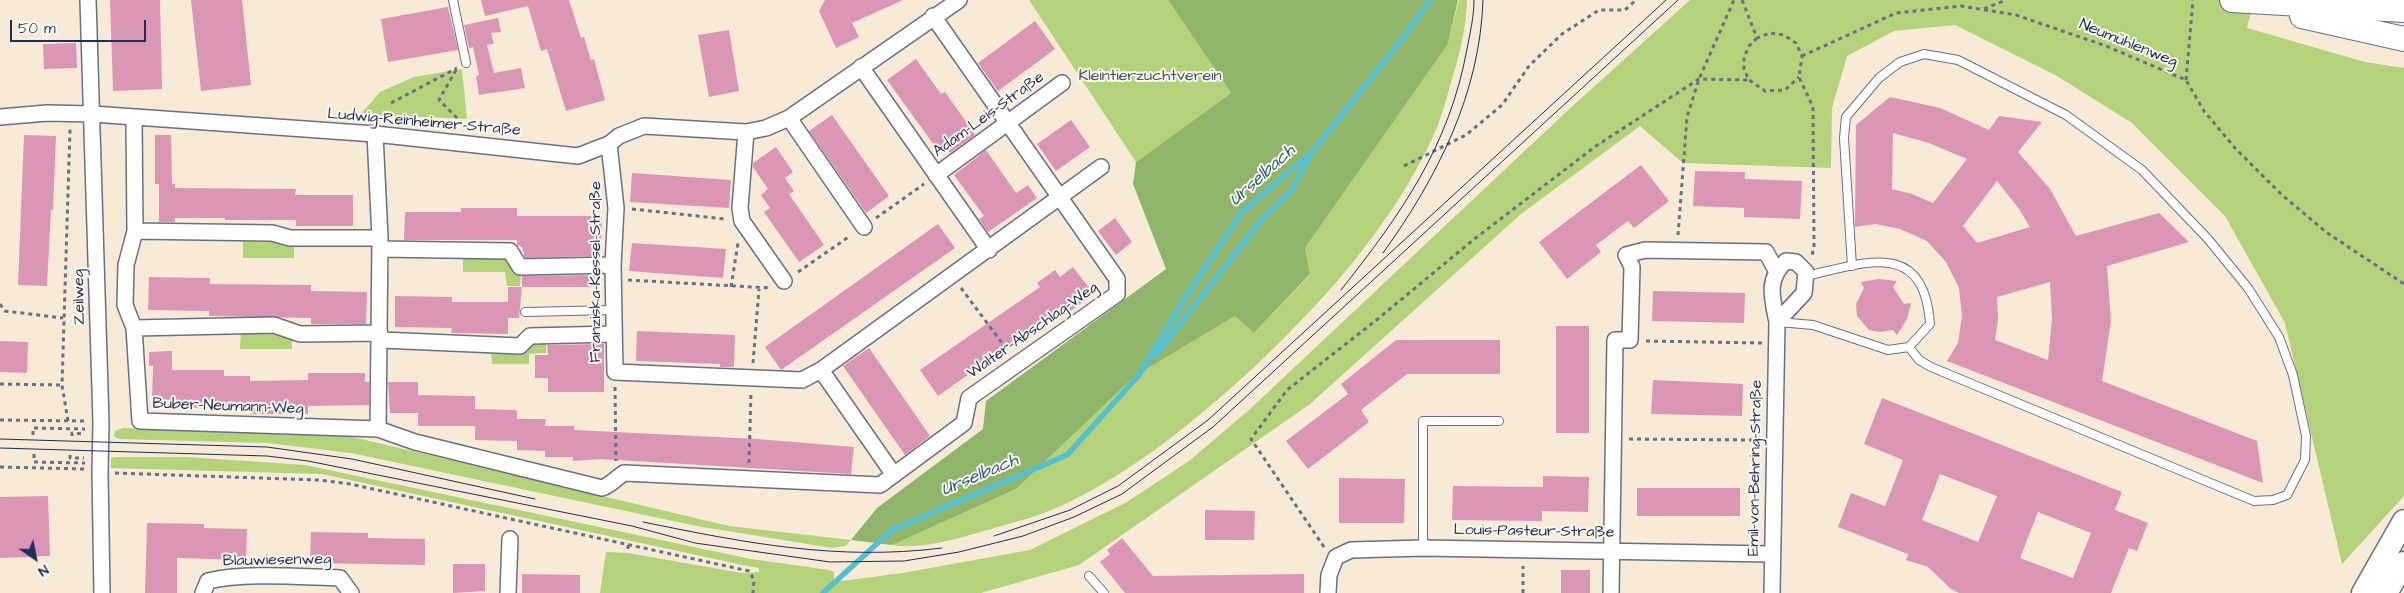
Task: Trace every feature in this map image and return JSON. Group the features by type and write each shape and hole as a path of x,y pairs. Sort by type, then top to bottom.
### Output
{"highway":[{"path":"2234,0 2404,10"},
{"path":"2234,0 2404,39"}],"main road":[{"path":"2363,593 2404,521"},
{"path":"2386,593 2404,563"}],"street":[{"name":"Zeilweg","path":"88,0 101,422 102,593"},
{"name":"Ludwig-Reinheimer-Straße","path":"0,117 70,113 93,114 375,134 578,156 610,144 619,136 644,126 746,132 766,128 789,118 933,16 959,0"},
{"name":"Walter-Abschlag-Weg","path":"616,478 624,473 880,485 964,423 970,398 1117,294 1117,279 1009,122 933,16"},
{"path":"861,67 989,250"},
{"name":"Adam-Leis-Straße","path":"936,175 1062,83"},
{"name":"Buber-Neumann-Weg","path":"134,118 135,231 126,265 125,305 134,328 140,421 378,429 415,442 602,488 610,485 616,478"},
{"path":"789,118 864,227"},
{"path":"746,132 740,208 742,221 784,281"},
{"path":"375,134 380,244 378,429"},
{"name":"Franziska-Kessel-Straße","path":"610,144 616,208 613,265 615,372 802,380 821,370 1062,198 1101,168"},
{"path":"135,231 272,233 290,238 510,251 520,267 613,265"},
{"path":"1611,593 1614,340 1630,340 1632,267 1626,255 1645,250 1766,252 1776,270 1786,261 1796,262 1806,274 1804,293 1777,322"},
{"name":"Emil-von-Behring-Straße","path":"1772,593 1771,554 1777,322 1771,293 1776,270"},
{"path":"134,328 274,325 300,334 520,346 530,336 613,334"},
{"path":"821,370 894,475"},
{"path":"508,593 510,539"},
{"name":"Louis-Pasteur-Straße","path":"1328,593 1329,574 1336,558 1351,550 1423,548 1771,554"},
{"name":"Blauwiesenweg","path":"202,593 208,581 222,578 282,577 340,578 351,593"}],"lane":[{"path":"453,0 466,62"},
{"path":"1852,266 1844,138 1846,116 1879,78 1900,62 1924,54 1958,60 2066,115 2142,170 2208,239 2248,288 2279,338 2293,374 2301,407 2306,436 2305,460 2287,496 2273,500 2254,501 1931,367 1919,360 1909,346"},
{"path":"1777,322 1812,325 1888,350 1909,346 1930,324 1928,302 1920,281 1900,265 1884,261 1806,274"},
{"path":"525,312 613,310"},
{"path":"1423,548 1423,421 1499,421"},
{"path":"1089,576 1104,593"}],"path":[{"path":"1404,166 1466,135 1502,105 1528,66 1562,34 1599,10 1624,10 1636,0"},
{"path":"1676,250 1687,117 1699,79 1734,0"},
{"path":"1742,0 1757,38"},
{"path":"1983,9 2006,0"},
{"path":"2186,80 2194,0"},
{"name":"Neumühlenweg","path":"1802,56 1896,13 1961,6 2016,15 2106,46 2186,80 2204,111 2235,148 2282,195 2326,232 2404,284"},
{"path":"1799,77 1785,90 1765,91 1749,80 1744,69 1744,57 1749,46 1757,38 1770,33 1784,35 1796,43 1802,56 1799,77 1813,108 1814,248 1806,274"},
{"path":"391,103 466,62"},
{"path":"457,68 439,100 465,126"},
{"path":"1324,547 1251,438 1287,390 1379,318 1473,240 1596,146 1699,79 1749,80"},
{"path":"68,421 62,386 70,113"},
{"path":"616,208 742,221 731,287"},
{"path":"952,276 1018,364"},
{"path":"0,304 5,311 63,318"},
{"path":"1630,340 1775,344"},
{"path":"615,372 616,478"},
{"path":"0,384 62,386"},
{"path":"0,420 101,422"},
{"path":"33,435 33,428 78,429"},
{"path":"72,436 72,433 84,434"},
{"name":"Emil-von-Behring-Straße","path":"1612,439 1756,440"},
{"path":"34,454 34,462 85,463"},
{"path":"70,455 70,458 80,458"},
{"path":"0,467 84,469"},
{"path":"113,473 318,480 350,484 749,571 754,580 753,593"},
{"path":"628,545 628,554"},
{"path":"1523,593 1524,563"}],"green space":[{"name":"Kleintierzuchtverein","path":"1029,0 1168,0 1231,93 1136,162"},
{"path":"1168,0 1458,0 1448,44 1305,248 1310,274 1254,333 1235,316 1135,376 1016,489 892,545 851,540 877,508 983,429 986,401 1166,269 1133,184 1136,162 1231,93"},
{"path":"1459,0 1467,0 1458,60 1438,125 1430,143 1409,182 1370,240 1325,295 1276,346 1209,407 1165,442 1094,489 1069,502 1029,518 953,540 916,546 892,545 1016,489 1135,376 1235,316 1254,333 1310,275 1305,248 1448,44"},
{"path":"1690,0 2254,0 2247,28 2365,62 2404,68 2404,496 2342,564 2285,323 2225,216 2132,123 2057,76 1955,25 1894,31 1847,56 1832,108 1831,168 1683,163 1640,126 1521,214 1310,404 1079,565 981,593 600,593 606,552 628,553 742,573 759,572 759,568 322,474 111,468 111,458 118,457 186,457 305,465 751,559 829,570 834,572 834,582 903,573 1030,550 1127,502 1189,461 1249,410 1565,113"},
{"path":"462,69 467,119 361,114 380,92 414,77"},
{"path":"243,239 294,244 294,258 243,258"},
{"path":"509,254 521,274 520,286 507,286 505,272 463,272 463,256"},
{"path":"277,331 292,340 292,349 240,349 241,333"},
{"path":"531,341 546,342 546,353 529,354 529,364 492,364 491,350"},
{"path":"123,428 344,435 729,526 851,540 845,546 832,548 697,526 351,453 268,443 118,439 114,436 115,431"}],"building":[{"path":"110,0 160,0 162,89 113,91"},
{"path":"191,0 242,0 251,85 201,91"},
{"path":"481,0 569,0 581,38 584,37 591,60 594,59 605,100 566,111 547,49 541,51 528,6 485,16"},
{"path":"825,0 903,0 852,23 859,37 836,48 819,11"},
{"path":"448,7 458,50 388,62 381,19"},
{"path":"498,18 501,32 491,33 494,44 487,45 494,73 521,68 525,88 479,95 476,76 479,75 473,47 469,48 464,25"},
{"path":"1035,21 1055,49 998,91 978,63"},
{"path":"729,30 739,91 709,97 698,35"},
{"path":"76,43 77,68 44,69 43,44"},
{"path":"916,59 941,94 945,92 975,135 950,153 944,144 937,149 887,80"},
{"path":"1890,97 1940,108 1989,130 1999,116 2042,122 2018,152 2050,189 2076,236 2159,213 2189,242 2107,266 2111,321 2102,381 2257,441 2263,483 1947,361 1958,343 1962,316 1959,288 1946,262 1927,241 1900,229 1875,224 1855,227 1856,125","holes":["1893,133 1929,143 1967,159 1933,203 1912,194 1892,189","1997,181 2019,209 2030,227 1977,243 1963,226","2050,282 2052,319 2048,360 1995,340 1998,320 1997,297"]},
{"path":"832,115 889,196 866,213 809,131"},
{"path":"1071,120 1090,147 1056,171 1037,144"},
{"path":"24,135 56,136 47,286 18,285"},
{"path":"155,135 171,135 172,184 175,184 175,188 296,189 295,195 353,195 353,226 296,226 296,220 225,220 225,218 175,218 175,222 159,222 159,184 155,184"},
{"path":"776,147 793,172 785,178 794,191 789,194 824,245 799,262 764,212 770,208 761,195 768,189 753,167 753,163"},
{"path":"986,150 1016,193 1028,185 1037,198 988,232 979,219 984,216 954,175"},
{"path":"1641,165 1669,201 1634,228 1628,221 1596,245 1601,252 1567,279 1539,242"},
{"path":"1695,171 1745,172 1745,179 1802,181 1800,219 1744,217 1744,208 1693,206"},
{"path":"632,173 731,180 729,208 630,202"},
{"path":"461,208 517,208 517,216 602,216 601,247 595,247 595,256 525,258 522,247 517,245 517,240 404,240 405,212 461,212"},
{"path":"1115,218 1132,242 1116,255 1098,231"},
{"path":"938,224 955,248 781,370 765,347"},
{"path":"632,243 726,249 723,278 629,271"},
{"path":"1073,267 1094,294 1062,317 1057,311 938,396 920,370 1040,287 1037,283 1055,270 1060,277"},
{"path":"595,275 595,287 522,287 522,276"},
{"path":"149,277 210,278 210,284 311,285 311,291 367,292 366,324 311,324 311,318 209,316 209,311 148,310"},
{"path":"1878,279 1897,281 1893,287 1904,304 1911,303 1907,319 1897,335 1893,330 1880,332 1869,330 1857,316 1856,304 1864,288 1861,282"},
{"path":"508,287 522,287 519,318 508,318 508,334 451,333 452,328 395,327 395,296 452,297 452,302 508,302"},
{"path":"1653,291 1745,293 1744,323 1652,321"},
{"path":"1556,326 1589,326 1589,433 1556,433"},
{"path":"637,331 735,335 734,367 720,367 720,364 636,361"},
{"path":"1396,340 1500,340 1500,374 1407,374 1361,410 1369,422 1308,469 1286,441 1348,394 1341,384"},
{"path":"0,341 28,342 27,373 0,372"},
{"path":"604,344 604,392 548,392 548,378 535,378 535,355 548,355 547,345"},
{"path":"869,348 930,436 905,455 843,366"},
{"path":"172,351 172,370 224,370 224,376 250,376 250,381 308,380 308,373 365,373 365,382 369,382 369,405 308,406 308,414 251,414 250,409 174,407 174,400 152,400 153,366 149,366 149,352"},
{"path":"1653,380 1743,384 1742,416 1651,414"},
{"path":"388,382 418,382 418,395 475,396 475,409 517,410 517,419 546,419 545,426 574,426 574,430 757,439 854,447 851,474 601,459 573,461 573,457 545,457 545,451 517,450 517,441 475,440 475,426 418,426 418,413 390,413"},
{"path":"1882,398 2122,492 2115,510 2148,523 2137,551 2129,548 2111,593 1959,593 1951,589 1928,567 1906,560 1908,554 1838,527 1851,493 1885,506 1903,460 1864,444","holes":["1940,474 1997,496 1978,542 1922,520","2038,512 2091,533 2073,578 2020,558"]},
{"path":"1543,476 1589,477 1588,512 1542,511 1542,521 1452,520 1453,486 1543,487"},
{"path":"1339,478 1405,479 1404,523 1339,523"},
{"path":"1637,488 1740,488 1740,516 1637,516"},
{"path":"48,496 50,556 0,558 0,497"},
{"path":"1205,510 1255,511 1254,540 1205,540"},
{"path":"147,523 204,524 204,528 247,529 246,560 177,558 177,593 145,593"},
{"path":"311,532 368,533 368,538 425,539 425,565 310,563"},
{"path":"1122,538 1153,576 1304,574 1304,593 1125,593 1100,562 1110,554 1107,550"},
{"path":"453,564 485,564 485,591 453,593"},
{"path":"1561,570 1590,570 1590,593 1561,593"},
{"path":"522,574 580,575 580,593 522,593"}],"waterway":[{"name":"Urselbach","path":"823,593 892,530 1067,455 1139,375 1185,298 1242,212 1312,152 1403,38 1430,0"},
{"name":"Urselbach","path":"1155,356 1262,219 1292,190 1310,156"}],"tram line":[{"path":"1341,290 1402,206 1420,178 1435,148 1459,84 1472,25 1474,0"},
{"path":"1383,253 1421,195 1438,165 1452,134 1474,69 1480,35 1483,0"},
{"path":"994,536 1070,510 1118,486 1208,420 1666,0"},
{"path":"0,448 267,456 308,461 632,526 695,543 830,562 904,561 959,552 1023,536 1074,517 1122,494 1213,427 1678,0"},
{"path":"0,439 267,447 352,459 535,499"},
{"path":"643,522 718,537 792,548 865,552 942,548"}]}
